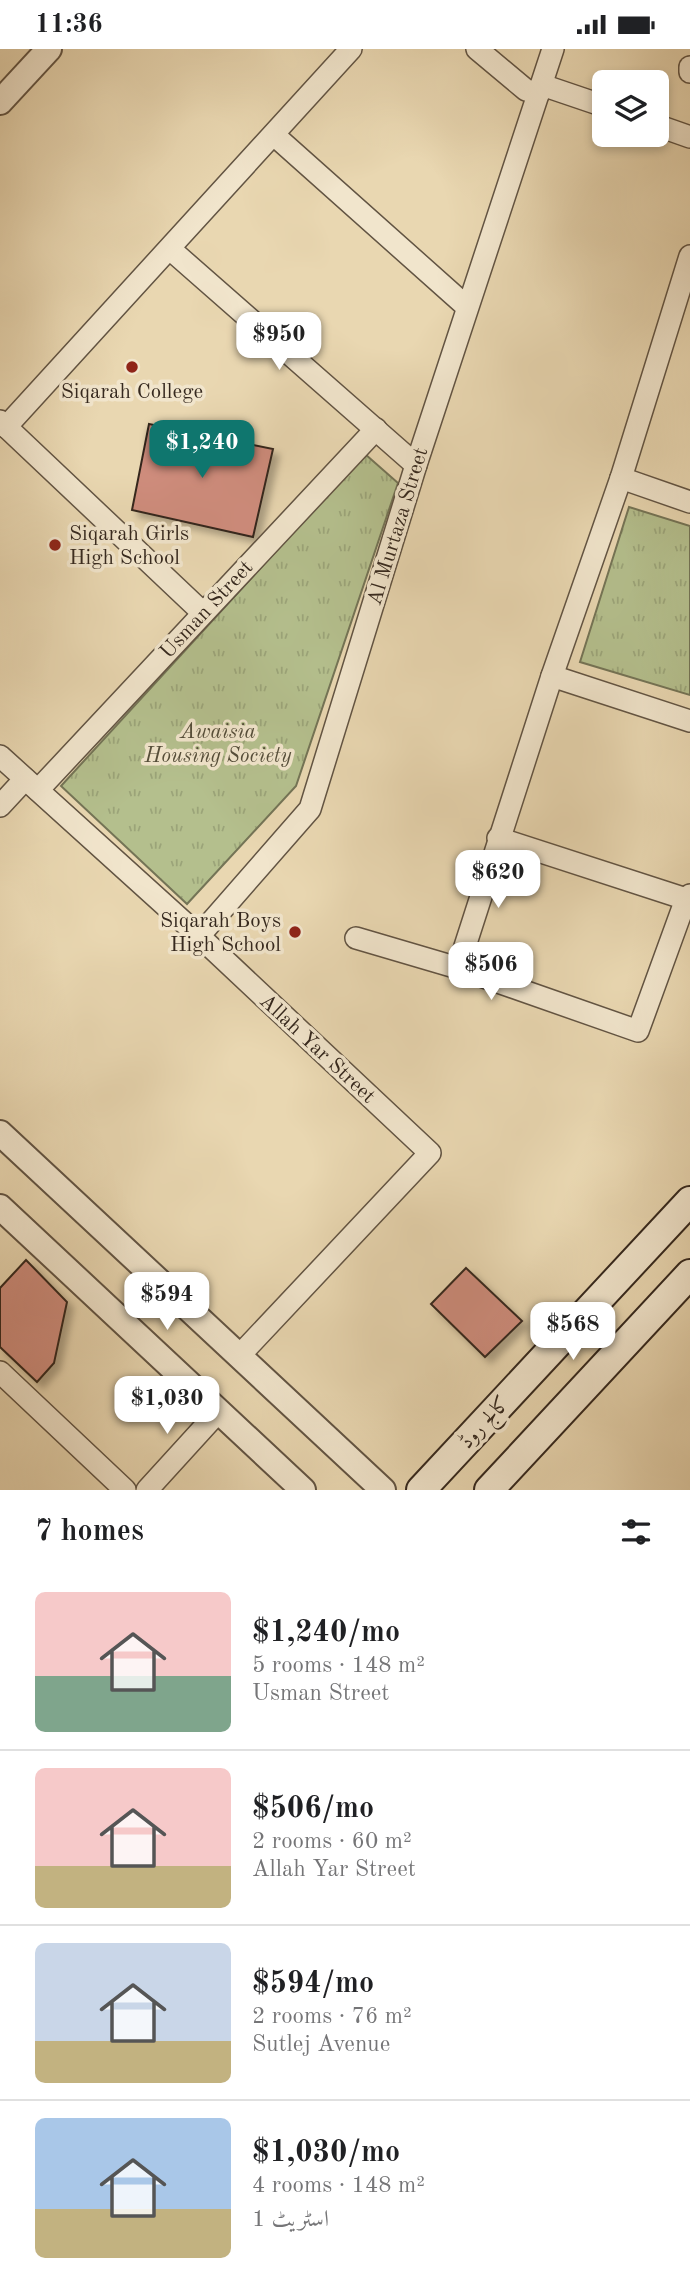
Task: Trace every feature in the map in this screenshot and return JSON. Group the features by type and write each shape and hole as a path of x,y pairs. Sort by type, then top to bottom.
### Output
{"main road":[{"name":"کالج روڈ","path":"421,1490 690,1201"},
{"path":"489,1490 690,1274"}],"street":[{"path":"0,102 49,49"},
{"path":"203,613 3,424 170,249 351,49"},
{"path":"478,49 526,90 541,89 592,103"},
{"name":"Al Murtaza Street","path":"199,936 310,809 416,465 553,49"},
{"path":"669,130 690,137"},
{"path":"274,135 467,307"},
{"path":"170,249 416,465"},
{"path":"458,968 552,676 682,312 690,256"},
{"name":"Usman Street","path":"0,806 31,785 203,613 376,429"},
{"path":"621,478 690,502"},
{"path":"552,676 690,721"},
{"name":"Allah Yar Street","path":"0,756 199,936 430,1153 239,1356"},
{"path":"356,938 458,968 638,1031 688,897 498,838"},
{"path":"2,1138 383,1490"},
{"path":"0,1207 303,1490"},
{"path":"0,1372 125,1490"},
{"path":"147,1490 219,1411"}],"green space":[{"name":"Awaisia Housing Society","path":"365,454 398,483 296,786 187,904 61,786"},
{"path":"629,507 690,526 690,695 580,662"}],"building":[{"path":"149,424 273,449 253,537 132,510"},
{"path":"26,1260 67,1302 54,1363 37,1382 0,1347 0,1288"},
{"path":"466,1268 522,1321 485,1357 431,1304"}],"place":[{"name":"Siqarah College","path":"132,367"},
{"name":"Siqarah Girls High School","path":"55,545"},
{"name":"Siqarah Boys High School","path":"295,932"}]}
